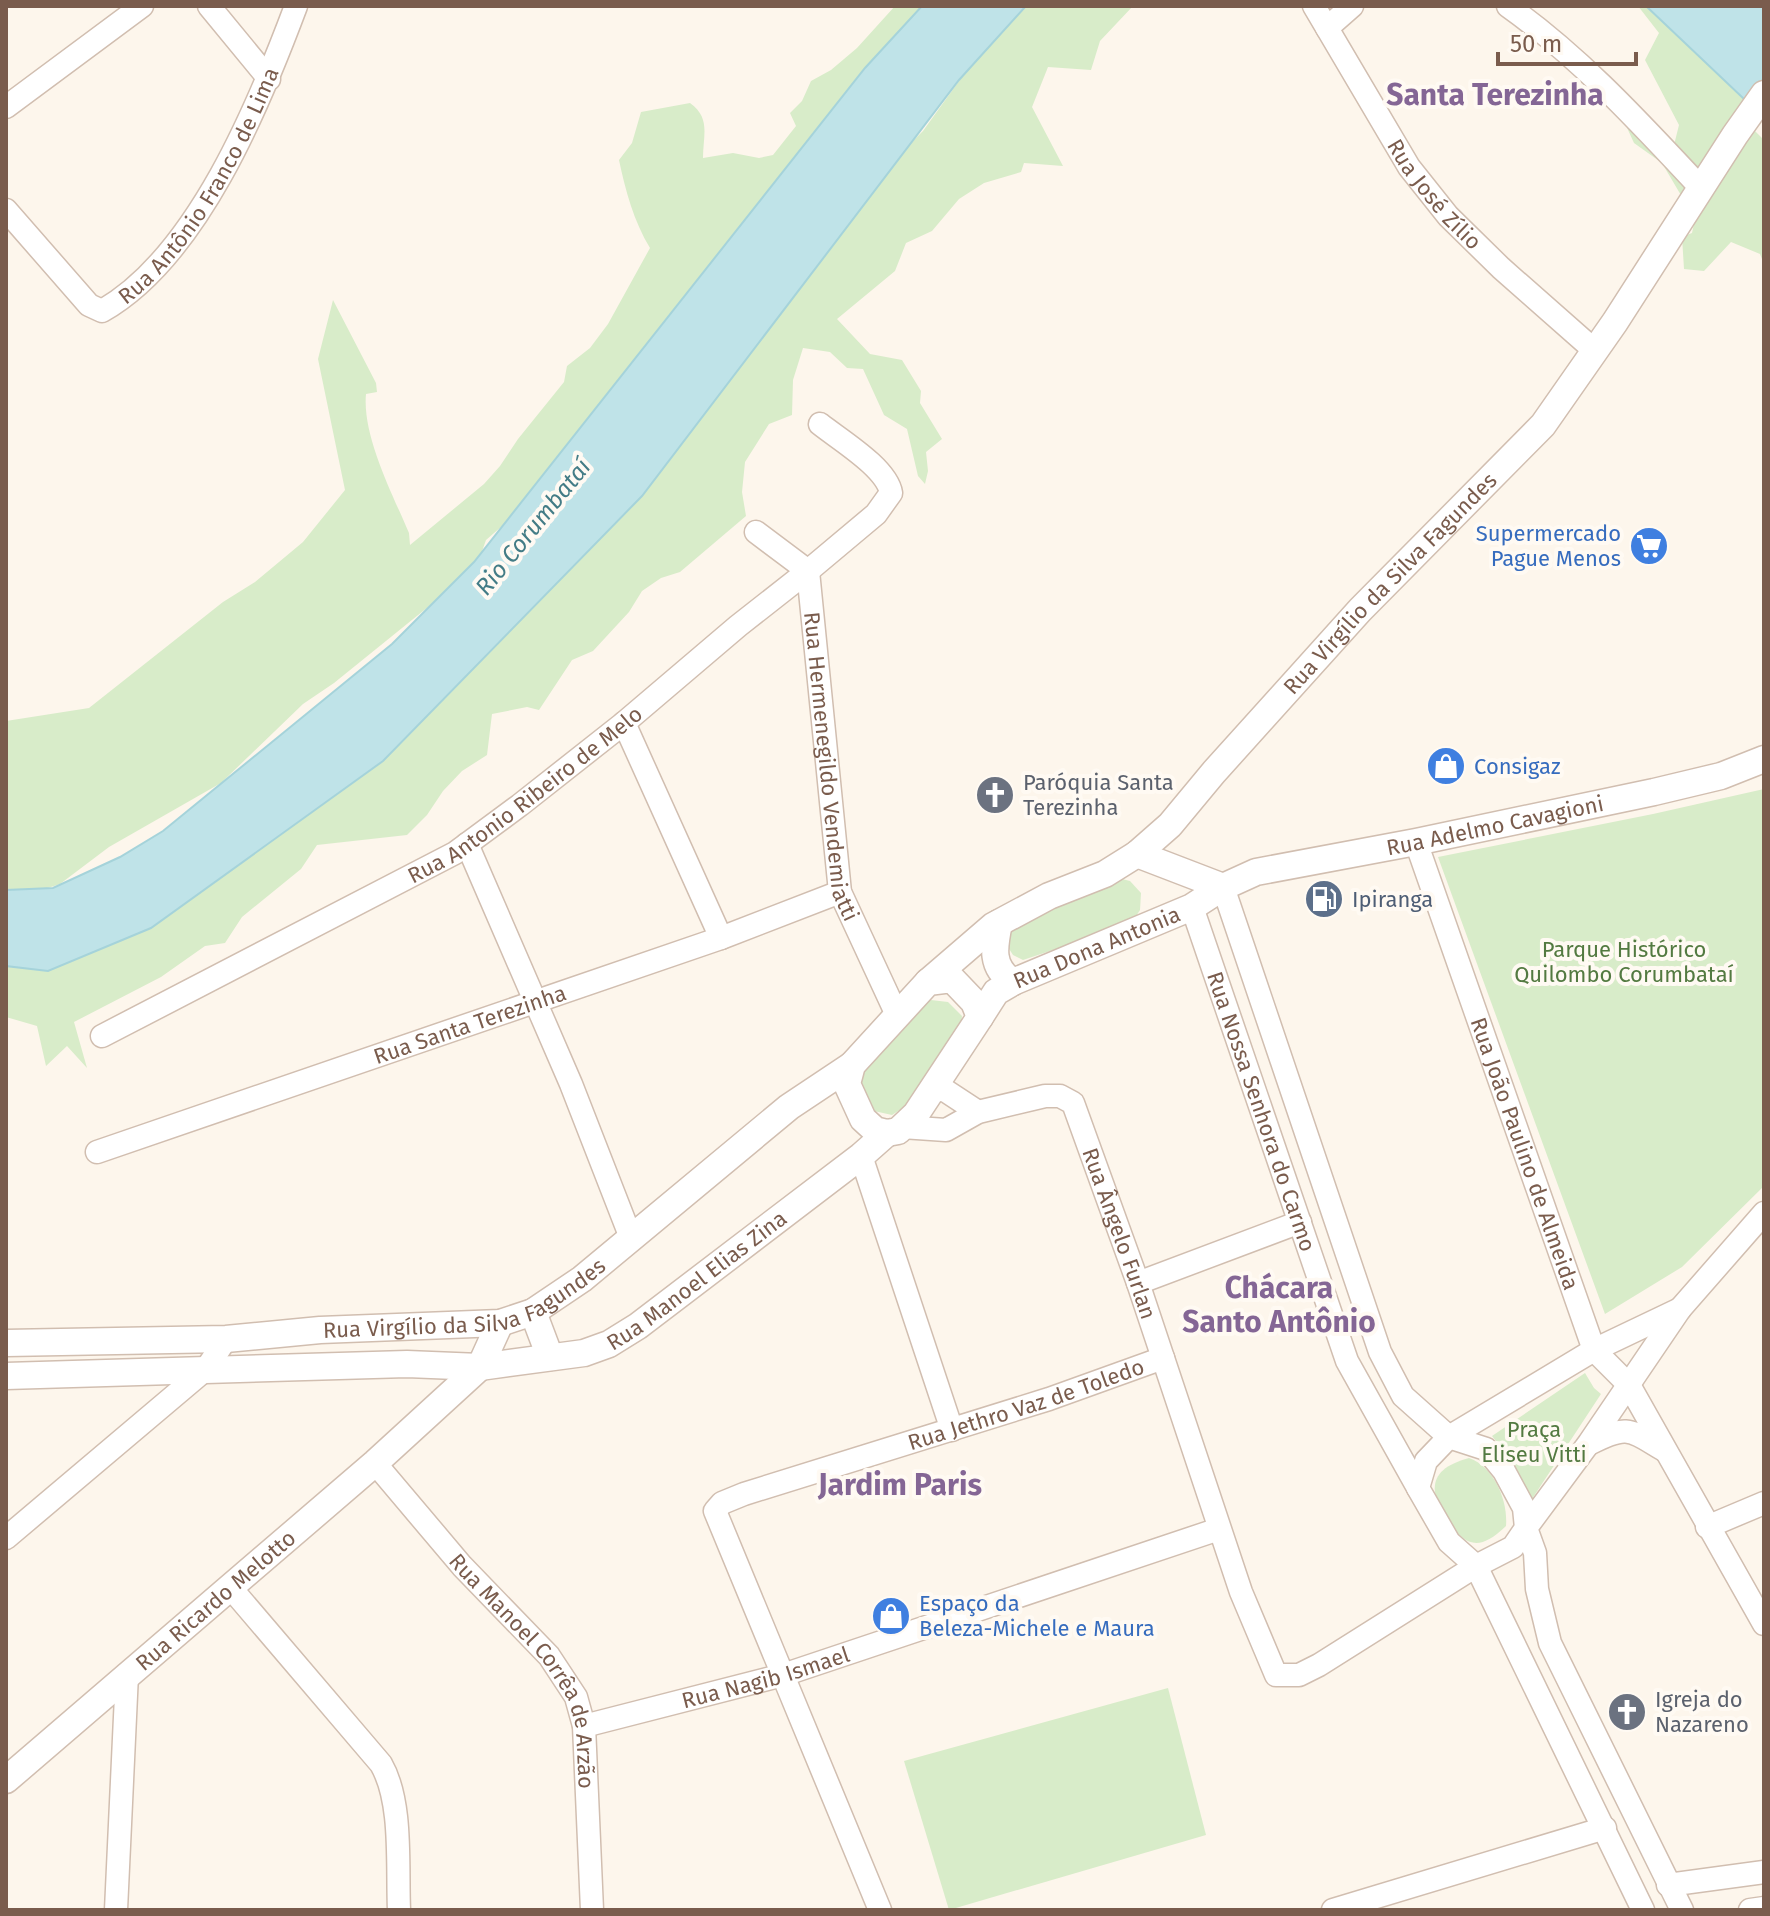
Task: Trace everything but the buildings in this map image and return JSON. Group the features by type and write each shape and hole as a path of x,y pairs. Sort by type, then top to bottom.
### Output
{"street":[{"path":"6,107 142,6"},
{"path":"209,6 269,79"},
{"name":"Rua Antônio Franco de Lima","path":"6,210 89,305 102,311 123,299 196,220 269,79 296,6"},
{"name":"Rua José Zílio","path":"1314,6 1409,167 1448,216 1501,268 1594,350"},
{"path":"1327,28 1352,6"},
{"path":"1508,6 1547,34 1591,74 1701,188"},
{"name":"Rua Virgílio da Silva Fagundes","path":"6,1343 226,1339 320,1330 500,1323 533,1312 582,1279 789,1107 852,1065 928,982 999,923 1060,891 1105,874 1137,854 1170,825 1360,610 1543,425 1615,322 1764,94"},
{"name":"Rua Antonio Ribeiro de Melo","path":"102,1036 260,956 467,844 624,723 876,514 891,493 890,483 820,424"},
{"path":"756,532 808,571"},
{"name":"Rua Hermenegildo Vendemiatti","path":"808,571 840,892 897,1015"},
{"path":"624,723 721,938"},
{"name":"Rua Adelmo Cavagioni","path":"1223,887 1256,872 1654,792 1721,776 1764,759"},
{"name":"Rua João Paulino de Almeida","path":"1416,842 1594,1350 1629,1385 1764,1624"},
{"path":"467,844 571,1084 631,1238"},
{"path":"1137,854 1223,887"},
{"name":"Rua Dona Antonia","path":"934,1089 996,992 1013,982 1192,907 1223,887"},
{"name":"Rua Nossa Senhora do Carmo","path":"1223,887 1380,1352 1403,1396 1449,1437"},
{"name":"Rua Santa Terezinha","path":"97,1152 536,1003 840,892"},
{"name":"Rua Nossa Senhora do Carmo","path":"1192,907 1347,1361 1418,1488"},
{"path":"999,923 995,958 1000,971 1013,982"},
{"path":"928,982 952,979 974,1002 980,1017"},
{"path":"852,1065 847,1084 863,1119 875,1130 946,1130 978,1112 946,1091 934,1089"},
{"name":"Rua Manoel Elias Zina","path":"480,1367 584,1353 609,1344 638,1326 916,1114 934,1089"},
{"name":"Rua Ângelo Furlan","path":"978,1112 1045,1096 1060,1096 1073,1103 1138,1283 1219,1529 1276,1675 1299,1675 1476,1566"},
{"path":"861,1156 952,1430"},
{"path":"1476,1566 1513,1547 1589,1443 1680,1309 1763,1219"},
{"path":"1138,1283 1300,1222"},
{"path":"1643,1910 1476,1566 1449,1542 1418,1488 1426,1461 1449,1437 1594,1350 1680,1309"},
{"path":"533,1312 550,1357"},
{"path":"480,1367 500,1323"},
{"path":"6,1538 206,1369 226,1339"},
{"name":"Rua Jethro Vaz de Toledo","path":"783,1675 714,1515 717,1506 744,1494 1049,1399 1163,1358"},
{"name":"Rua Virgílio da Silva Fagundes","path":"6,1376 407,1364 480,1367"},
{"name":"Rua Ricardo Melotto","path":"116,1910 127,1674 375,1463 480,1367"},
{"path":"1589,1443 1612,1432 1630,1430 1664,1450"},
{"path":"1449,1437 1486,1449 1496,1459 1524,1508 1526,1528 1535,1553 1537,1589 1550,1643 1682,1910"},
{"name":"Rua Manoel Corrêa de Arzão","path":"375,1463 462,1566 549,1656 576,1697 584,1726 592,1910"},
{"path":"1707,1527 1764,1503"},
{"name":"Rua Nagib Ismael","path":"584,1726 783,1675 1219,1529"},
{"path":"230,1587 390,1778 395,1810 399,1910"},
{"path":"6,1780 127,1674"},
{"path":"783,1675 880,1910"},
{"path":"1333,1910 1605,1828"},
{"path":"1668,1885 1764,1872"},
{"path":"1750,1910 1764,1908"}],"green space":[{"path":"895,6 955,6 509,520 486,540 479,560 428,607 334,683 303,704 221,783 109,847 60,884 33,893 6,894 6,721 89,708 303,542 345,490 318,359 333,300 376,383 377,392 366,394 369,428 380,465 409,533 410,545 484,484 500,466 564,382 567,366 590,348 608,324 650,248 631,205 619,160 632,143 641,112 690,103 703,121 703,158 733,153 759,158 773,155 796,126 790,113 802,101 811,81 831,70 857,48"},
{"path":"1013,6 1133,6 1100,41 1091,70 1048,67 1032,107 1063,166 1024,163 1021,172 984,183 959,199 932,231 906,243 895,271 837,319 870,354 902,360 921,391 920,403 942,439 926,452 928,471 925,484 918,476 907,429 884,415 863,369 847,368 830,352 803,348 793,380 792,415 769,424 745,462 742,492 746,516 680,572 661,578 642,591 629,612 593,651 572,660 539,710 527,707 492,714 487,755 462,771 407,835 317,845 301,869 242,917 225,943 205,946 161,977 74,1022 87,1068 67,1046 46,1066 37,1026 6,1017 6,939 142,906 923,131 959,81 972,55"},
{"path":"1638,6 1688,6 1744,84 1754,130 1764,140 1764,264 1760,254 1731,242 1704,271 1684,269 1682,237 1692,233 1695,219 1662,163 1634,143 1623,119 1674,145 1679,125 1645,60 1659,33"},
{"name":"Parque Histórico Quilombo Corumbataí","path":"1764,789 1764,1186 1682,1267 1605,1314 1438,857"},
{"path":"1114,877 1130,881 1141,893 1140,910 1131,924 1023,960 1013,955 1006,944 1011,929"},
{"path":"931,1000 948,1002 962,1016 960,1035 912,1102 892,1115 874,1111 861,1093 856,1075 915,1009"},
{"name":"Praça Eliseu Vitti","path":"1585,1373 1601,1394 1530,1502 1513,1462 1492,1436"},
{"path":"1469,1458 1478,1462 1492,1477 1505,1506 1506,1526 1480,1543 1466,1540 1453,1528 1436,1497 1436,1480 1440,1473"},
{"path":"1168,1688 1206,1835 949,1910 904,1761"}],"water":[{"name":"Rio Corumbataí","path":"922,6 1026,6 959,80 642,496 383,761 151,928 48,971 6,966 6,890 53,888 120,857 163,831 392,644 474,562 865,68"},
{"path":"1646,6 1764,6 1764,118"}],"place":[{"name":"Supermercado Pague Menos","path":"1649,546"},
{"name":"Consigaz","path":"1446,766"},
{"name":"Paróquia Santa Terezinha","path":"995,795"},
{"name":"Ipiranga","path":"1324,899"},
{"name":"Espaço da Beleza-Michele e Maura","path":"891,1616"},
{"name":"Igreja do Nazareno","path":"1627,1712"}],"district":[{"name":"Santa Terezinha","path":"1495,95"},
{"name":"Chácara Santo Antônio","path":"1279,1305"},
{"name":"Jardim Paris","path":"900,1485"}]}
